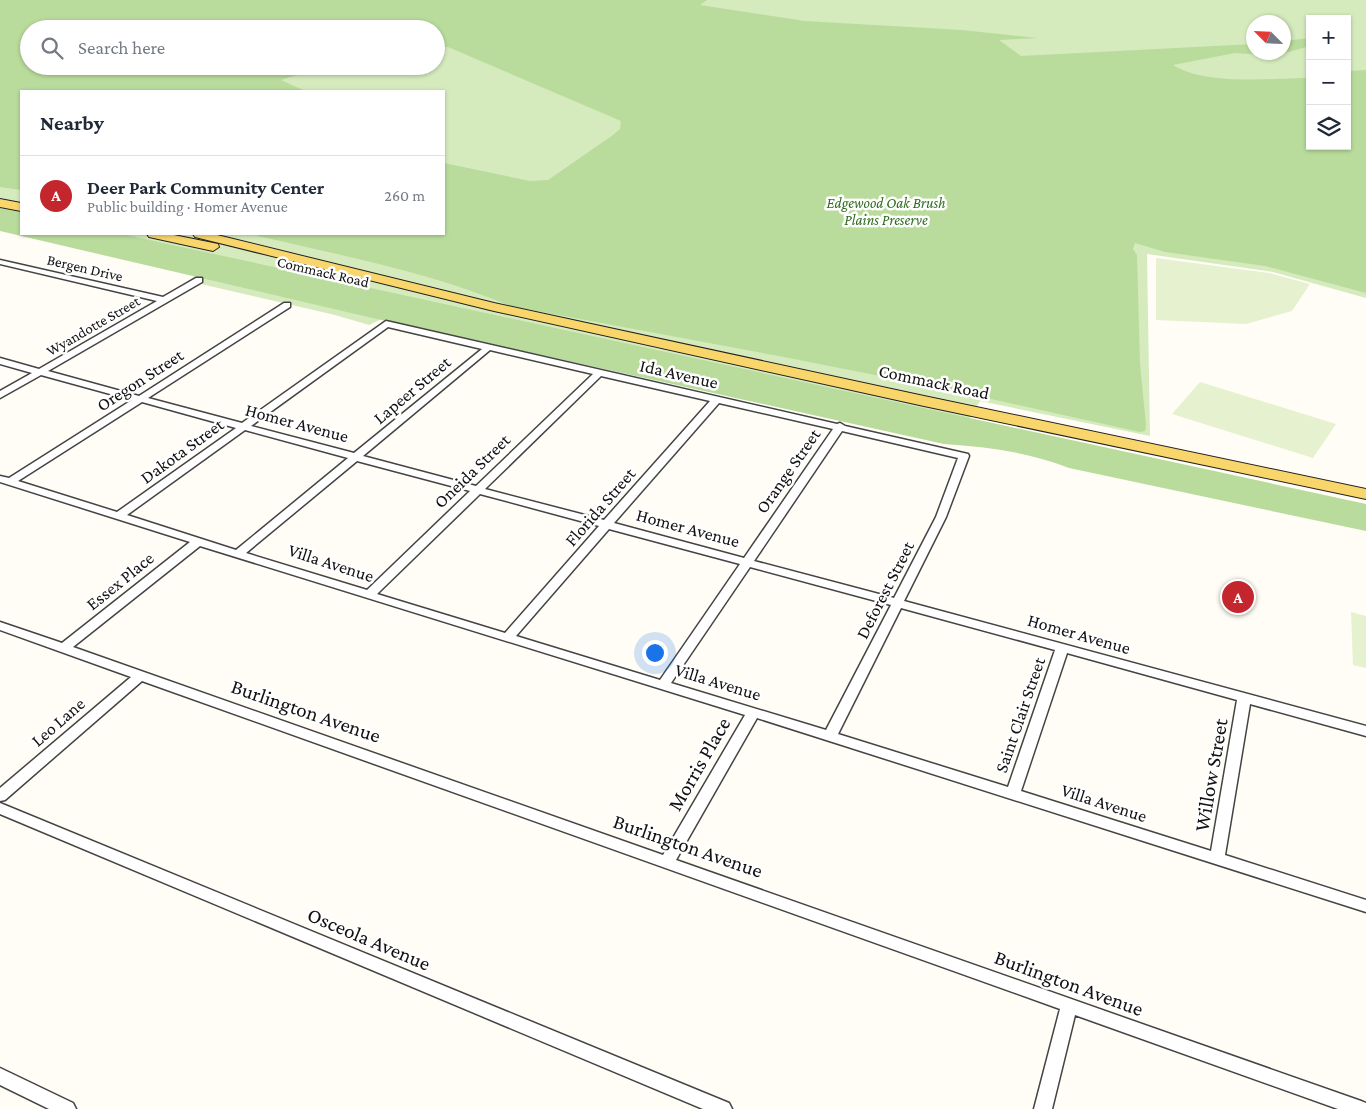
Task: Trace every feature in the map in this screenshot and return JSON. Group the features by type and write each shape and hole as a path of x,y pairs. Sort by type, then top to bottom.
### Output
{"main road":[{"path":"0,196 20,200"},
{"path":"0,203 20,208"},
{"name":"Commack Road","path":"158,235 432,296 494,307"},
{"name":"Commack Road","path":"203,235 494,307 924,401 1366,494"}],"street":[{"name":"Bergen Drive","path":"0,262 164,300"},
{"name":"Wyandotte Street","path":"0,395 199,280"},
{"name":"Oregon Street","path":"5,480 141,399 287,306"},
{"name":"Ida Avenue","path":"386,324 840,426 964,456"},
{"name":"Dakota Street","path":"120,516 386,324"},
{"name":"Lapeer Street","path":"239,553 489,348"},
{"name":"Homer Avenue","path":"0,360 1366,731"},
{"name":"Oneida Street","path":"369,595 599,372"},
{"name":"Florida Street","path":"508,638 716,399"},
{"name":"Orange Street","path":"663,685 840,426"},
{"name":"Deforest Street","path":"830,736 941,517 964,456"},
{"name":"Villa Avenue","path":"5,480 369,595 1013,793 1366,906"},
{"name":"Essex Place","path":"64,648 199,541"},
{"name":"Burlington Avenue","path":"0,626 852,926 1069,1006 1361,1109"},
{"name":"Saint Clair Street","path":"1013,793 1062,648"},
{"name":"Leo Lane","path":"0,796 141,676"},
{"name":"Willow Street","path":"1217,859 1244,698"},
{"name":"Morris Place","path":"667,862 753,713"},
{"name":"Osceola Avenue","path":"0,808 722,1109"},
{"path":"1043,1109 1069,1006"},
{"path":"0,1076 67,1109"}],"green space":[{"name":"Edgewood Oak Brush Plains Preserve","path":"0,0 1366,0 1366,298 1273,272 1147,254 1150,436 980,401 955,443 386,317 369,325 335,315 188,281 196,275 22,235 445,235 445,90 20,90 20,235 0,230"},
{"name":"Edgewood Oak Brush Plains Preserve","path":"0,0 707,0 700,5 805,21 962,30 1038,38 999,40 1021,56 1246,44 1246,54 1235,53 1173,65 1187,72 1221,78 1306,78 1306,150 1351,150 1351,71 1366,70 1366,293 1265,266 1165,252 1135,243 1133,249 1137,255 1140,364 1146,425 1145,431 1140,432 955,391 510,306 418,274 258,236 445,235 445,163 530,181 548,180 620,129 621,121 445,47 445,20 20,20 20,75 297,75 281,80 303,90 20,90 20,190 0,187"},
{"name":"Edgewood Oak Brush Plains Preserve","path":"1306,38 1306,47 1291,51 1291,40"},
{"path":"0,208 20,212 20,235 127,235 1366,504 1366,531 1069,468 1023,454 944,444 368,317 0,231"},
{"path":"1156,258 1269,273 1310,284 1292,311 1246,324 1156,320"},
{"path":"1200,382 1336,424 1313,458 1172,414"},
{"path":"1351,612 1366,616 1366,668 1353,665"}],"place":[{"name":"Deer Park Community Center","path":"1238,597"}]}
